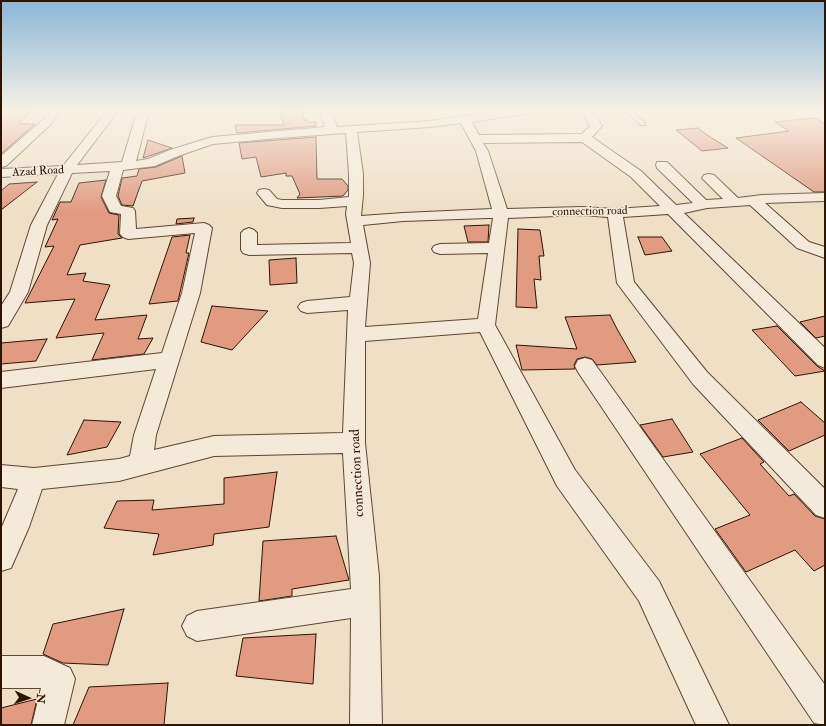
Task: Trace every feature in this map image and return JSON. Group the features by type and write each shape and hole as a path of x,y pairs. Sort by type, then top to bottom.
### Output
{"street":[{"path":"1,163 21,145"},
{"path":"1,322 19,292 39,225 67,170 87,145"},
{"path":"131,145 109,196 115,209 128,211 128,234 204,228 191,293 168,360 145,435 141,464"},
{"name":"Azad Road","path":"1,174 150,163 174,153 202,145"},
{"name":"connection road","path":"346,145 356,174 355,211 362,263 356,335 354,443 365,576 366,725"},
{"path":"478,145 482,151 501,214 486,324 566,478 649,591 713,725"},
{"path":"595,145 636,174 825,360"},
{"path":"662,165 703,205"},
{"path":"709,178 735,203"},
{"path":"264,193 272,202 282,204 319,204 355,211"},
{"name":"connection road","path":"355,211 403,217 582,211 615,212 672,209 753,200 825,197"},
{"path":"753,200 803,245 825,253"},
{"path":"615,212 626,283 700,378 825,506"},
{"path":"249,233 249,250 359,248"},
{"path":"440,249 496,248"},
{"path":"307,308 358,303"},
{"path":"356,335 486,324"},
{"path":"1,380 168,360"},
{"path":"585,366 825,712"},
{"path":"1,476 34,479 119,470 214,446 354,443"},
{"path":"1,558 16,527 34,479"},
{"path":"197,626 366,602"},
{"path":"1,672 44,672 59,679 48,725"}],"building":[{"path":"1,145 11,145 1,154"},
{"path":"147,145 163,145 172,148 143,158"},
{"path":"239,145 316,145 317,179 342,179 348,186 348,190 343,196 297,198 300,194 292,176 286,176 286,173 261,177 256,157 242,159"},
{"path":"694,145 723,145 728,148 702,151"},
{"path":"746,145 825,145 825,192 814,192"},
{"path":"182,156 185,173 142,181 133,206 122,205 118,196 122,178 137,176 139,169 156,167"},
{"path":"106,180 101,197 109,213 119,215 118,234 122,238 80,245 67,275 86,273 83,281 110,285 95,320 147,315 138,339 153,338 144,354 92,360 104,333 56,338 75,299 25,303 54,246 45,247 58,219 52,220 60,202 71,202 79,183"},
{"path":"37,182 1,210 1,191 9,184"},
{"path":"194,218 193,222 176,224 177,219"},
{"path":"489,225 488,242 468,242 464,226"},
{"path":"518,229 540,230 544,256 539,256 541,280 534,279 537,308 516,307"},
{"path":"190,235 186,253 189,253 178,301 149,304 172,237"},
{"path":"638,237 662,237 672,251 645,255"},
{"path":"296,258 297,283 270,285 269,260"},
{"path":"212,306 268,311 232,350 201,342"},
{"path":"610,315 636,362 597,365 592,359 585,357 577,359 574,365 575,369 522,370 516,345 577,349 565,317"},
{"path":"825,316 825,336 816,338 800,322"},
{"path":"777,326 817,366 825,371 795,376 752,330"},
{"path":"47,339 36,361 1,364 1,343"},
{"path":"801,402 825,423 825,435 789,451 758,420"},
{"path":"672,419 693,452 663,457 640,425"},
{"path":"84,420 121,422 107,447 67,455"},
{"path":"742,438 764,462 760,464 789,496 794,494 815,516 825,519 825,565 814,571 795,550 746,572 715,529 750,515 700,454"},
{"path":"277,472 269,527 214,534 213,545 153,555 159,534 104,528 117,501 154,500 152,510 224,504 224,478"},
{"path":"336,536 349,580 292,589 292,596 259,601 263,541"},
{"path":"124,609 108,665 63,663 43,654 53,624"},
{"path":"316,634 313,684 236,676 243,638"},
{"path":"168,683 164,725 73,725 89,687"},
{"path":"37,699 31,725 1,725 1,708"}]}
